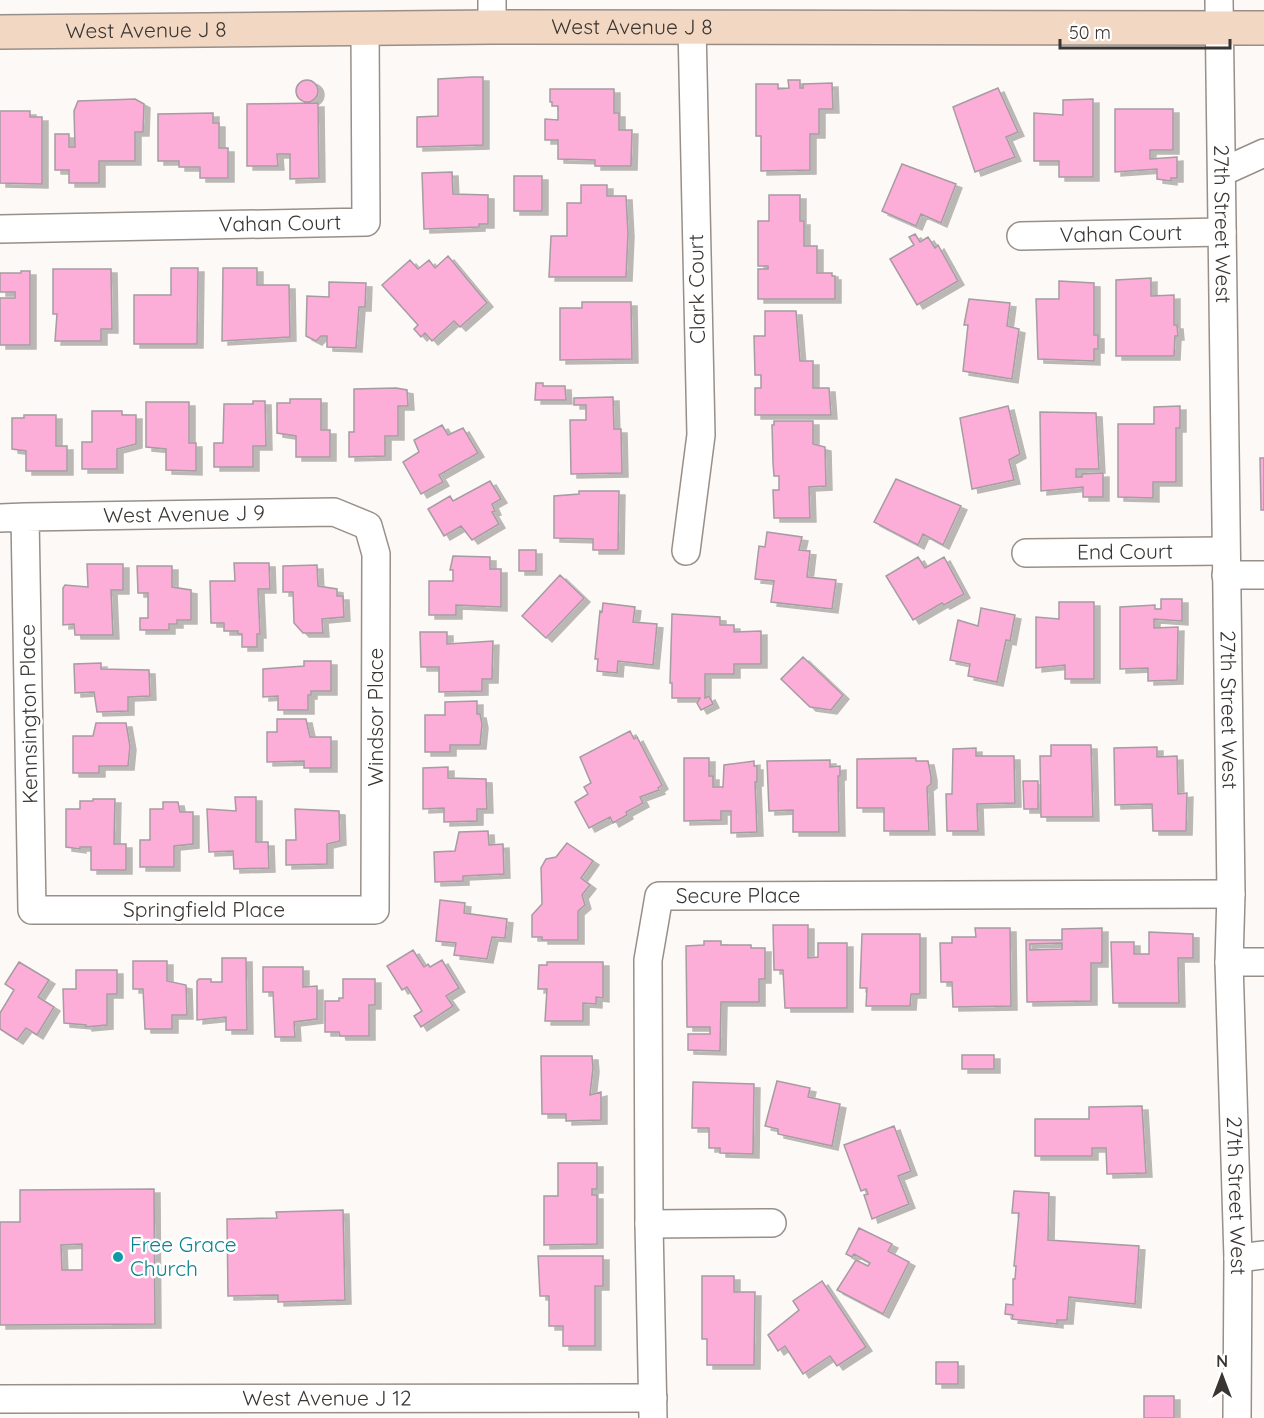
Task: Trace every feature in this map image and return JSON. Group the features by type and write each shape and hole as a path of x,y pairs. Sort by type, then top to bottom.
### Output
{"street":[{"name":"West Avenue J 8","path":"0,32 364,28 492,13 692,26 1219,14 1264,28"},
{"name":"27th Street West","path":"1219,14 1231,894 1229,962 1251,1256 1237,1418"},
{"name":"Clark Court","path":"686,551 701,435 692,26"},
{"name":"Vahan Court","path":"0,228 366,222 364,28"},
{"path":"1222,172 1264,153"},
{"name":"Vahan Court","path":"1021,236 1222,232"},
{"name":"West Avenue J 9","path":"12,518 334,512 368,526"},
{"name":"Kennsington Place","path":"12,518 32,910"},
{"name":"Windsor Place","path":"368,526 376,554 375,910"},
{"name":"End Court","path":"1026,553 1225,563 1264,575"},
{"name":"Secure Place","path":"653,1408 649,1224 648,960 659,896 1231,894"},
{"name":"Springfield Place","path":"32,910 375,910"},
{"path":"1229,962 1264,962"},
{"path":"649,1224 772,1223"},
{"name":"West Avenue J 12","path":"0,1399 213,1407 653,1408"}],"building":[{"path":"483,77 483,145 417,147 417,117 438,116 438,79"},
{"path":"307,80 317,87 318,91 311,101 307,102 297,95 296,91 303,81"},
{"path":"788,80 800,80 800,88 803,88 803,84 832,83 833,109 819,109 819,134 810,134 810,170 761,171 761,136 756,136 756,84 778,84 778,89 789,88"},
{"path":"998,88 1018,132 1006,137 1015,157 975,172 953,107"},
{"path":"550,89 614,89 614,113 619,113 619,130 632,130 631,166 595,166 595,160 558,159 558,140 545,140 545,119 558,120 558,106 552,106 550,102"},
{"path":"135,99 144,104 143,132 135,132 135,161 99,161 99,183 69,183 69,170 55,170 55,134 69,134 69,147 75,147 74,111 78,101"},
{"path":"1093,99 1093,177 1059,177 1059,161 1034,161 1034,113 1063,115 1063,100"},
{"path":"318,103 319,178 290,179 290,154 277,154 278,166 247,166 247,104"},
{"path":"1115,109 1173,109 1173,150 1150,150 1150,159 1177,157 1177,178 1171,178 1171,181 1157,179 1157,169 1115,172"},
{"path":"0,111 30,111 30,117 42,117 42,184 0,183"},
{"path":"213,113 213,123 219,123 219,148 228,148 228,178 200,178 200,167 179,167 179,161 158,161 158,114"},
{"path":"902,164 956,184 941,223 921,214 916,226 882,211"},
{"path":"452,172 453,194 488,195 488,224 479,224 479,227 424,229 422,173"},
{"path":"514,176 542,176 542,211 514,211"},
{"path":"581,185 607,185 607,196 626,196 628,233 626,277 549,277 551,236 567,236 567,203 581,203"},
{"path":"769,195 800,195 800,221 804,221 804,246 817,246 817,273 832,273 832,276 835,276 835,299 758,299 758,269 768,269 768,266 758,266 758,221 769,221"},
{"path":"915,234 920,242 928,237 935,248 938,245 958,281 917,305 890,259 914,245 909,237"},
{"path":"448,256 487,303 460,327 454,321 432,341 425,333 421,337 414,329 418,325 382,285 410,260 418,269 429,260 435,268"},
{"path":"171,268 198,268 197,344 134,344 134,295 171,295"},
{"path":"223,268 257,268 257,285 289,285 290,337 222,341"},
{"path":"53,269 111,269 112,329 101,329 101,341 55,341 57,314 53,314"},
{"path":"21,271 30,271 30,345 0,345 0,298 15,298 15,292 0,292 0,273 21,273"},
{"path":"1151,278 1151,296 1174,295 1174,325 1177,325 1178,336 1175,336 1174,356 1116,356 1116,280"},
{"path":"1059,281 1094,283 1094,335 1098,335 1098,349 1094,349 1094,361 1038,359 1036,299 1059,299"},
{"path":"329,282 366,283 365,307 359,307 356,348 327,347 327,336 321,336 316,341 306,336 307,296 329,297"},
{"path":"969,299 1010,303 1007,326 1019,329 1012,379 963,371 968,325 964,325"},
{"path":"582,302 631,302 632,359 560,360 560,308 582,308"},
{"path":"765,311 796,311 800,361 813,361 813,388 829,388 831,415 755,415 755,388 761,388 761,375 755,375 754,336 765,336"},
{"path":"536,383 543,383 543,386 565,386 566,400 535,400"},
{"path":"354,389 407,390 408,406 398,406 398,436 385,436 385,456 349,457 349,432 354,432"},
{"path":"613,397 614,429 621,429 622,473 571,474 570,420 586,420 586,405 574,405 574,398"},
{"path":"290,399 321,399 321,430 330,430 330,457 296,457 296,436 277,433 277,403 290,403"},
{"path":"253,401 265,401 266,446 253,446 253,467 214,467 214,443 223,443 224,404 253,404"},
{"path":"146,402 189,402 189,443 196,443 196,471 166,470 166,449 146,447"},
{"path":"1008,406 1020,454 1009,460 1014,480 972,489 960,418"},
{"path":"1180,406 1180,428 1176,428 1176,482 1153,482 1153,498 1118,497 1118,424 1154,424 1154,407"},
{"path":"92,411 122,411 122,415 136,415 136,444 117,449 117,469 82,469 82,442 92,442"},
{"path":"1040,412 1096,413 1099,469 1076,469 1076,477 1082,477 1082,474 1103,473 1103,497 1083,497 1083,487 1041,491"},
{"path":"24,415 56,415 56,446 67,446 67,471 26,471 26,451 12,449 12,418 24,418"},
{"path":"774,421 813,421 813,444 825,447 826,486 809,487 810,518 774,518 773,490 779,490 779,476 774,476 772,425"},
{"path":"442,425 448,435 463,428 478,453 439,475 443,482 421,494 403,462 419,452 414,440"},
{"path":"1260,458 1264,458 1264,510 1261,510"},
{"path":"896,479 961,506 943,545 923,534 918,545 874,522"},
{"path":"490,481 501,499 492,504 495,511 492,512 499,524 472,540 461,526 444,536 428,509 450,496 453,501"},
{"path":"579,491 619,491 618,550 593,550 593,539 554,538 554,496 579,494"},
{"path":"767,532 802,537 799,550 810,551 807,577 836,580 832,609 771,602 774,581 755,579 759,546 765,547"},
{"path":"519,550 536,550 536,571 519,571"},
{"path":"453,556 490,557 490,569 501,569 501,607 456,605 456,615 429,615 429,581 453,581 453,570 450,570"},
{"path":"918,557 925,568 944,557 964,594 944,605 942,603 913,620 886,576"},
{"path":"234,563 269,563 270,589 258,589 260,634 257,634 257,647 242,647 242,634 238,634 238,631 224,631 224,623 211,623 210,581 235,581"},
{"path":"87,564 123,564 123,590 111,590 113,635 75,635 74,624 63,625 63,588 65,585 88,587"},
{"path":"317,565 318,586 337,589 337,596 343,596 344,617 322,619 323,633 303,633 294,623 293,592 283,592 283,566"},
{"path":"137,566 172,566 172,587 191,590 191,620 177,620 177,624 169,624 169,630 140,630 140,618 148,618 148,593 138,593"},
{"path":"560,575 584,598 546,638 522,616"},
{"path":"1161,599 1182,599 1182,621 1154,619 1154,628 1178,627 1177,680 1148,681 1148,668 1120,669 1120,607 1155,605 1155,609 1161,609"},
{"path":"1059,602 1094,602 1094,679 1065,679 1065,665 1036,668 1036,617 1059,619"},
{"path":"603,603 635,607 633,622 657,624 653,665 618,661 617,673 597,671 598,659 595,659 600,611 602,612"},
{"path":"981,608 1015,615 1010,641 1006,640 997,682 968,676 970,664 950,660 958,620 978,626"},
{"path":"672,614 720,617 720,625 734,625 734,632 761,631 761,664 734,664 734,674 705,674 705,698 709,696 713,704 701,710 697,703 700,698 672,698 672,683 670,683"},
{"path":"420,632 447,632 447,644 493,641 492,679 482,679 482,691 439,692 439,667 421,667"},
{"path":"803,657 843,695 831,710 810,707 781,679"},
{"path":"304,661 331,661 331,691 311,691 311,695 308,695 308,710 278,710 278,696 263,697 263,669 304,666"},
{"path":"101,663 101,669 149,670 150,696 128,697 128,711 97,712 94,692 75,693 74,664"},
{"path":"477,701 477,714 480,714 482,724 480,745 450,745 450,752 425,752 425,715 445,715 445,702"},
{"path":"277,719 306,719 310,737 331,737 331,768 304,768 304,761 267,762 267,732 277,732"},
{"path":"96,723 126,723 130,746 128,766 99,766 99,773 73,773 73,736 93,736"},
{"path":"630,731 634,739 637,737 662,785 658,788 659,790 640,797 643,803 626,812 627,815 613,823 610,817 589,828 575,802 588,794 584,787 591,783 580,757"},
{"path":"1051,745 1091,745 1093,817 1041,817 1040,756 1051,756"},
{"path":"1157,747 1157,757 1177,756 1178,794 1187,793 1186,831 1153,831 1152,804 1115,805 1114,748"},
{"path":"976,748 976,756 1014,756 1015,803 977,804 978,831 947,831 946,794 952,794 953,749"},
{"path":"684,758 709,758 709,776 713,776 713,787 723,787 724,765 754,761 754,766 757,766 757,782 755,782 757,832 731,833 731,811 721,811 721,820 684,821"},
{"path":"916,758 916,761 928,761 931,776 931,784 927,787 929,831 884,831 884,808 857,808 857,759"},
{"path":"830,760 830,767 840,766 840,776 838,776 839,832 793,832 793,810 769,811 767,761"},
{"path":"448,767 448,778 486,779 487,809 477,809 477,821 444,822 444,808 423,809 423,768"},
{"path":"1023,781 1038,781 1038,809 1024,809"},
{"path":"235,797 256,797 256,842 268,842 269,868 234,869 233,851 209,852 207,809 236,811"},
{"path":"93,799 115,799 114,844 126,844 126,870 91,870 91,847 80,847 80,849 66,847 66,809 80,809 80,801 93,801"},
{"path":"163,802 178,802 180,812 193,812 193,844 174,846 174,867 140,867 140,840 150,840 150,809 163,809"},
{"path":"295,809 339,811 340,841 327,844 327,864 286,865 286,840 296,840"},
{"path":"488,831 489,845 503,844 504,874 463,876 463,881 435,882 434,852 455,851 459,832"},
{"path":"567,843 593,861 581,878 590,885 582,895 585,905 578,911 578,940 542,940 542,937 532,937 532,915 542,904 541,868 546,859 556,857"},
{"path":"440,900 465,903 464,913 507,919 505,938 492,937 487,959 454,955 456,943 436,941"},
{"path":"773,925 808,925 808,958 818,957 818,943 847,943 847,1008 785,1008 783,970 774,970"},
{"path":"975,928 1010,928 1011,1006 953,1007 952,982 941,982 940,943 952,943 952,937 976,937"},
{"path":"1102,928 1102,963 1091,963 1091,1001 1027,1002 1026,940 1062,940 1062,929","holes":["1062,943 1062,949 1030,950 1030,944"]},
{"path":"1149,932 1193,934 1193,958 1178,958 1179,1003 1113,1003 1111,942 1134,942 1134,954 1149,954"},
{"path":"862,934 920,934 920,994 911,994 910,1006 866,1006 867,988 860,988"},
{"path":"704,941 721,941 721,945 751,945 751,948 765,948 765,979 759,979 759,1002 721,1002 720,1051 688,1050 688,1034 710,1034 710,1027 687,1027 686,946 704,945"},
{"path":"413,950 424,967 428,964 430,967 442,960 459,988 446,996 453,1006 421,1027 414,1016 422,1011 407,987 402,990 387,966"},
{"path":"222,958 246,958 247,1030 226,1030 226,1017 197,1020 197,981 211,979 211,982 222,982"},
{"path":"133,961 167,961 167,981 186,985 187,1015 172,1015 172,1029 145,1029 143,989 133,989"},
{"path":"19,962 49,980 38,997 54,1007 37,1035 26,1028 17,1040 0,1029 0,1013 14,990 5,984"},
{"path":"547,962 603,962 603,998 596,997 596,1004 583,1003 583,1021 545,1021 547,989 538,989 539,965 547,965"},
{"path":"263,967 303,967 303,987 317,986 317,1019 294,1022 295,1037 275,1037 273,992 263,992"},
{"path":"76,970 117,970 117,994 107,994 107,1025 86,1027 86,1025 64,1023 63,989 76,989"},
{"path":"343,979 375,979 375,1005 369,1005 369,1036 340,1036 339,1032 325,1032 325,1001 339,1001 339,998 343,998"},
{"path":"962,1055 994,1055 994,1069 962,1069"},
{"path":"541,1056 592,1056 590,1095 601,1092 601,1120 566,1121 566,1114 542,1114"},
{"path":"777,1081 810,1088 808,1097 840,1104 832,1146 778,1134 778,1129 765,1126"},
{"path":"693,1082 754,1084 753,1154 720,1153 720,1148 709,1148 709,1128 692,1128"},
{"path":"1142,1106 1146,1173 1107,1174 1106,1148 1092,1148 1092,1156 1035,1156 1035,1119 1089,1119 1089,1107"},
{"path":"894,1126 911,1171 898,1176 909,1204 872,1219 864,1195 868,1194 866,1189 861,1191 844,1145"},
{"path":"558,1163 597,1163 597,1189 592,1189 592,1195 597,1195 597,1244 544,1245 544,1196 558,1196"},
{"name":"Free Grace Church","path":"154,1189 155,1324 0,1325 0,1222 20,1222 20,1190","holes":["82,1244 82,1270 62,1270 61,1245"]},
{"path":"1014,1191 1049,1193 1048,1240 1139,1246 1135,1304 1069,1297 1067,1320 1057,1320 1057,1324 1012,1319 1013,1315 1005,1314 1006,1304 1013,1305 1013,1279 1015,1279 1016,1266 1014,1266 1019,1213 1012,1213"},
{"path":"343,1210 345,1300 278,1302 278,1295 228,1296 227,1219 277,1218 276,1212"},
{"path":"859,1228 892,1244 888,1251 909,1262 883,1314 837,1290 856,1260 868,1266 870,1263 854,1254 852,1257 846,1254"},
{"path":"538,1256 603,1256 603,1286 595,1286 595,1346 563,1346 563,1326 549,1326 549,1296 540,1296"},
{"path":"702,1276 734,1276 734,1292 755,1292 754,1365 707,1365 707,1339 702,1339"},
{"path":"822,1281 866,1347 837,1366 830,1356 803,1374 785,1346 778,1351 768,1335 799,1310 793,1301"},
{"path":"936,1362 958,1362 958,1384 936,1384"},
{"path":"1144,1396 1174,1396 1174,1418 1144,1418"}],"place":[{"name":"Free Grace Church","path":"118,1257"}]}
